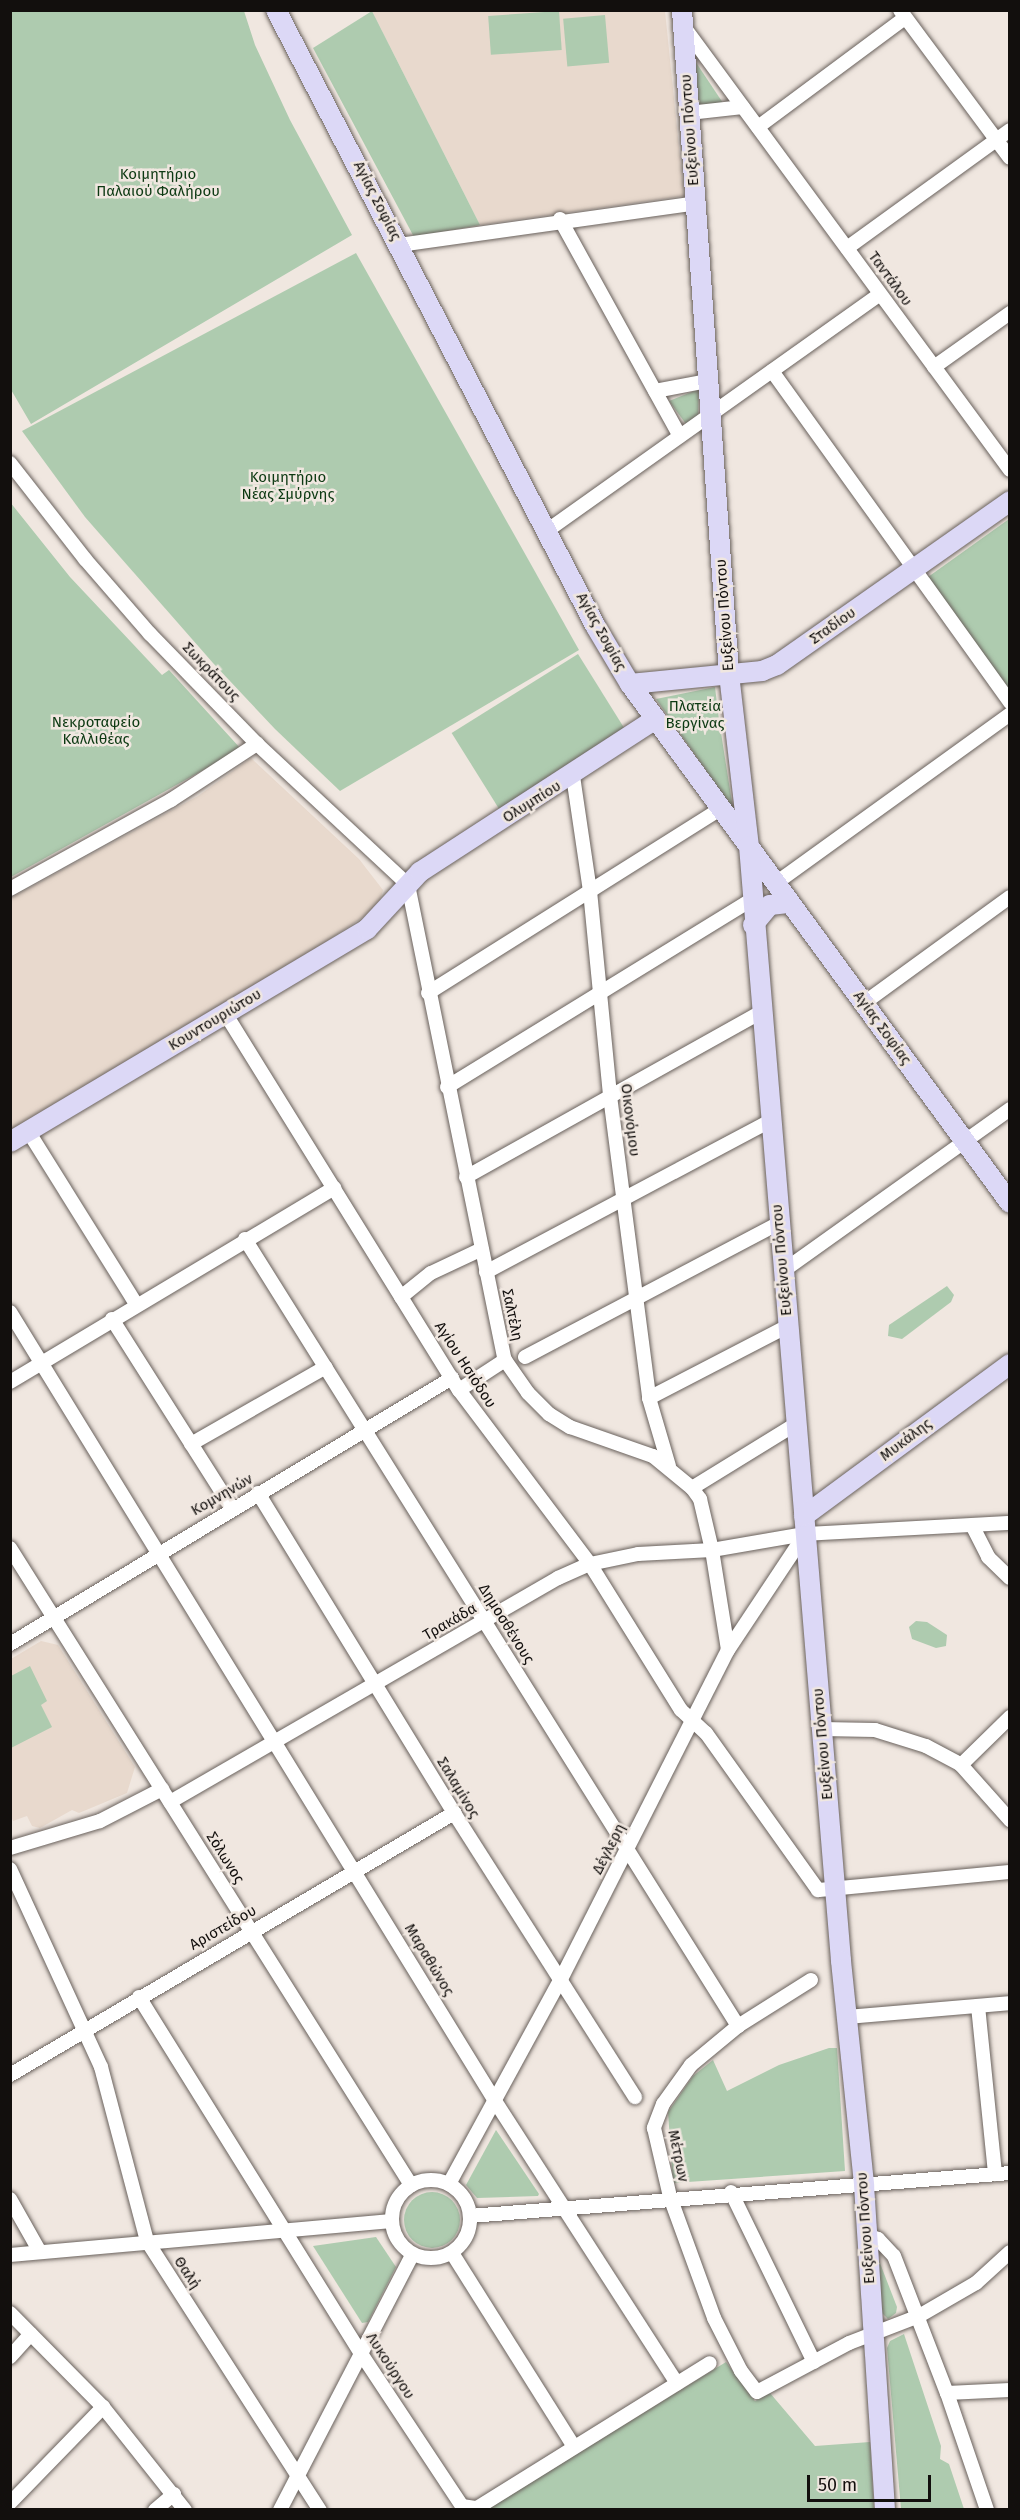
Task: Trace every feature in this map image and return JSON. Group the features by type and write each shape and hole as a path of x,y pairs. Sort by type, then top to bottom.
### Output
{"street":[{"name":"Αγίας Σοφίας","path":"276,10 630,684 1010,1203"},
{"path":"758,127 902,14 1010,158"},
{"name":"Ταντάλου","path":"682,17 743,107 1010,470"},
{"name":"Ευξείνου Πόντου","path":"682,17 708,381 723,674 749,846 753,926 763,1011 804,1525 864,2185 885,2510"},
{"path":"689,113 743,107"},
{"path":"847,248 1010,130"},
{"path":"399,245 560,219 696,203"},
{"path":"560,219 680,436"},
{"path":"548,530 880,294"},
{"path":"934,367 1010,313"},
{"path":"772,371 1010,702"},
{"path":"655,391 708,381"},
{"name":"Σωκράτους","path":"10,463 116,596 257,744 408,885"},
{"name":"Σταδίου","path":"630,684 762,671 777,665 914,571 1010,501"},
{"path":"776,883 1010,714"},
{"name":"Ολυμπίου","path":"408,885 420,872 573,776 656,719"},
{"path":"10,889 171,800 257,744"},
{"name":"Οικονόμου","path":"573,776 590,891 610,1096 649,1398 669,1466"},
{"path":"428,993 722,808"},
{"name":"Σαλτέλη","path":"408,885 447,1087 505,1360 528,1393 549,1414 570,1427 625,1444 669,1466 692,1488 700,1499 712,1550 728,1650"},
{"name":"Κουντουριώτου","path":"10,1142 367,929 408,885"},
{"path":"864,1003 1010,897"},
{"path":"447,1087 751,900"},
{"path":"753,926 770,905 790,903"},
{"path":"466,1177 763,1011"},
{"name":"Αγίου Ησιόδου","path":"225,1013 455,1384 590,1564 692,1724 705,1733 818,1890 836,1888"},
{"path":"783,1271 1010,1109"},
{"path":"486,1272 770,1121"},
{"path":"28,1131 135,1304"},
{"path":"10,1382 135,1304 334,1188"},
{"path":"525,1357 779,1223"},
{"name":"Δημοσθένους","path":"245,1239 738,2026"},
{"path":"401,1297 431,1273 482,1249"},
{"path":"10,1312 41,1363"},
{"path":"112,1318 232,1508"},
{"path":"649,1398 788,1326"},
{"name":"Κομνηνών","path":"10,1644 158,1552 365,1430 505,1360"},
{"name":"Μαραθώνος","path":"41,1363 495,2101 677,2383"},
{"name":"Μυκάλης","path":"804,1525 1010,1364"},
{"path":"191,1444 326,1367"},
{"path":"692,1488 796,1424"},
{"name":"Σαλαμίνος","path":"258,1493 454,1813 635,2097"},
{"name":"Τρακάδα","path":"170,1802 558,1578 590,1564 638,1554 712,1550 804,1525 973,1527 1010,1523"},
{"name":"Δέγλερη","path":"449,2184 561,1979 728,1650 804,1525"},
{"path":"973,1527 988,1557 1010,1578"},
{"name":"Σόλωνος","path":"10,1548 411,2185"},
{"path":"961,1765 1010,1716"},
{"path":"822,1729 875,1730 926,1746 961,1765 994,1798 1010,1820"},
{"path":"10,1848 100,1821 162,1789"},
{"name":"Αριστείδου","path":"12,2070 454,1813"},
{"name":"Θαλή","path":"10,1869 100,2067 147,2241 320,2510"},
{"path":"836,1888 1010,1872"},
{"name":"Μέτρων","path":"811,1980 738,2026 691,2065 663,2104 654,2128 670,2197 714,2318 757,2392 814,2362"},
{"name":"Λυκούργου","path":"139,1997 362,2355 462,2506 477,2508 710,2362"},
{"path":"848,2017 1010,2003"},
{"path":"978,2006 994,2174"},
{"path":"470,2216 731,2192 864,2185 1010,2173"},
{"path":"423,2180 449,2184 467,2203 470,2216 466,2237 452,2253 439,2258 412,2255 398,2240 391,2221 396,2200 411,2185 423,2180"},
{"path":"731,2192 814,2362 873,2334 919,2316 976,2283 1010,2252"},
{"path":"10,2199 33,2233 40,2252"},
{"path":"10,2255 391,2221"},
{"path":"867,2235 878,2239 894,2256 948,2393 987,2510"},
{"path":"452,2253 574,2447"},
{"path":"280,2510 412,2255"},
{"path":"10,2313 103,2407 185,2510"},
{"path":"10,2357 31,2334"},
{"path":"948,2393 1010,2390"},
{"path":"10,2503 103,2407"},
{"path":"155,2510 174,2494"}],"shaded area":[{"path":"372,11 665,11 684,196 480,225"},
{"path":"251,758 359,859 383,890 378,907 291,965 11,1136 11,898 198,796"},
{"path":"41,1641 58,1645 135,1767 127,1793 79,1813 72,1810 40,1828 32,1826 27,1816 13,1821 11,1816 11,1659"}],"green space":[{"name":"Κοιμητήριο Παλαιού Φαλήρου","path":"10,11 244,11 255,45 290,120 352,235 31,424 10,388"},
{"path":"372,11 480,225 414,237 313,48"},
{"path":"559,11 562,50 491,55 488,16"},
{"path":"605,15 609,63 567,66 563,19"},
{"path":"691,55 723,103 696,105"},
{"name":"Κοιμητήριο Νέας Σμύρνης","path":"356,253 579,650 340,791 275,729 213,663 85,517 22,431"},
{"path":"699,389 698,417 686,424 669,401"},
{"name":"Νεκροταφείο Καλλιθέας","path":"10,502 70,577 162,675 169,670 241,749 11,877"},
{"path":"1009,519 1009,691 928,577"},
{"path":"578,654 626,731 500,810 452,733"},
{"name":"Πλατεία Βεργίνας","path":"715,687 719,720 733,809 656,699"},
{"path":"947,1286 954,1295 951,1302 902,1339 888,1336 889,1325"},
{"path":"916,1621 927,1622 947,1635 946,1646 936,1648 912,1639 909,1627"},
{"path":"30,1666 47,1701 41,1705 52,1727 11,1748 11,1676"},
{"path":"829,2048 837,2048 845,2171 673,2183 668,2112 693,2076 713,2060 727,2091 779,2065"},
{"path":"496,2130 539,2194 538,2196 477,2198 466,2185"},
{"path":"432,2192 443,2194 452,2200 458,2209 460,2220 458,2231 452,2240 443,2246 432,2248 421,2246 412,2240 406,2231 404,2220 406,2209 412,2200 421,2194"},
{"path":"376,2237 396,2267 368,2322 362,2323 313,2246"},
{"path":"878,2258 897,2307 896,2313 888,2319 882,2313"},
{"path":"904,2334 941,2446 940,2459 949,2464 964,2509 901,2509 887,2348 890,2341"},
{"path":"726,2362 755,2401 770,2393 815,2446 870,2442 874,2509 486,2510"}]}
